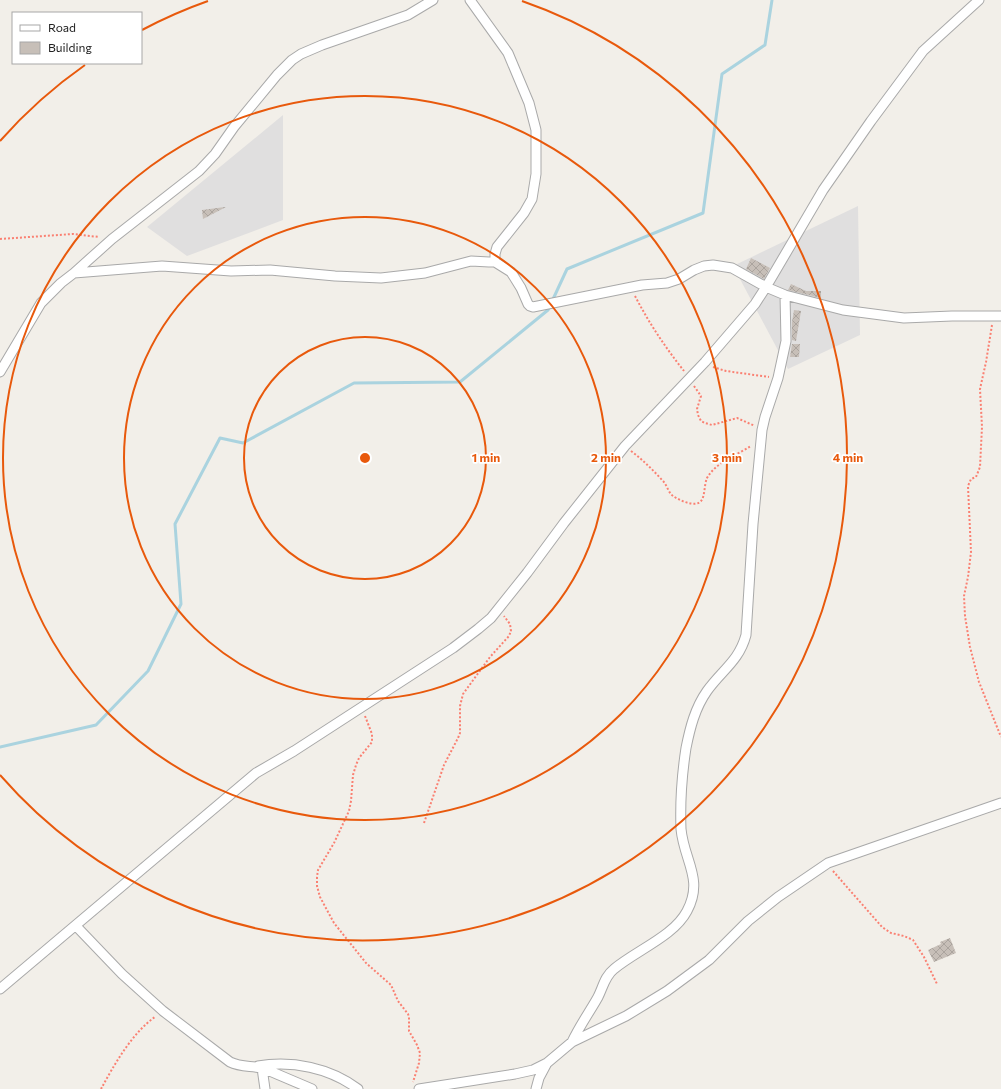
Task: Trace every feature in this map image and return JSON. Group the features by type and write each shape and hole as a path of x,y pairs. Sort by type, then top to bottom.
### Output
{"street":[{"path":"0,372 41,302 112,239 204,166 277,75 292,60 301,54 322,45 408,15 433,0"},
{"path":"470,0 508,53 528,103 536,130 536,174 532,199 524,213 497,247 495,262"},
{"path":"0,989 256,773 294,751 453,648 478,630 498,609 625,446 705,362 755,304 824,190 871,120 923,51 979,0"},
{"path":"74,273 162,266 231,271 270,270 335,276 382,278 425,273 471,261 495,262 511,272 522,288 528,304 530,306 539,306 631,288 667,283 679,279 699,268 713,265 732,268 766,287 786,295 843,310 882,316 918,318 997,316"},
{"path":"572,1042 608,975 634,954 674,928 687,912 694,895 695,884 684,848 682,829 682,788 686,748 696,710 707,692 736,658 743,647 746,635 753,524 762,434 778,378 787,336 786,295"},
{"path":"416,1086 515,1074 533,1070 547,1063 572,1042 626,1016 667,991 709,960 748,921 778,897 828,863 1001,803"},
{"path":"76,926 122,974 163,1011 230,1062 237,1066 258,1067 278,1064 303,1066 335,1076 358,1089"},
{"path":"536,1089 539,1078 547,1063"},
{"path":"258,1067 265,1089"},
{"path":"258,1067 312,1089"}],"path":[{"path":"0,239 77,234 112,239"},
{"path":"625,446 654,471 664,482 671,494 689,503 697,504 702,498 705,482 710,472 750,447 762,434 737,418 712,425 701,421 697,409 701,396 656,333 631,288"},
{"path":"997,316 980,389 982,421 980,467 976,477 971,479 968,486 971,552 964,606 967,630 979,682 1001,737"},
{"path":"705,362 715,368 726,371 778,378"},
{"path":"424,823 444,765 460,732 460,706 463,694 511,631 510,624 498,609"},
{"path":"361,707 372,734 372,742 359,758 356,765 353,775 349,811 334,843 318,870 317,886 320,897 334,923 366,963 391,985 398,1001 408,1014 409,1031 417,1044 420,1053 416,1086"},
{"path":"828,863 837,876 863,903 882,927 891,933 913,940 924,957 937,984"},
{"path":"101,1089 134,1038 151,1019 163,1011"}],"shaded area":[{"path":"283,115 283,220 187,256 147,227"},
{"path":"858,206 860,335 788,369 733,266"}],"building":[{"path":"226,207 203,219 202,210"},
{"path":"751,258 770,268 764,279 746,269"},
{"path":"791,284 806,291 821,291 821,298 788,290"},
{"path":"794,310 801,311 796,341 792,340"},
{"path":"792,344 800,344 799,357 790,357"},
{"path":"950,938 956,953 934,962 928,950 941,944 940,942"}],"waterway":[{"path":"0,747 96,725 148,671 181,604 175,524 220,438 243,443 354,383 460,382 548,310 567,269 703,213 722,74 765,45 772,0"}]}
